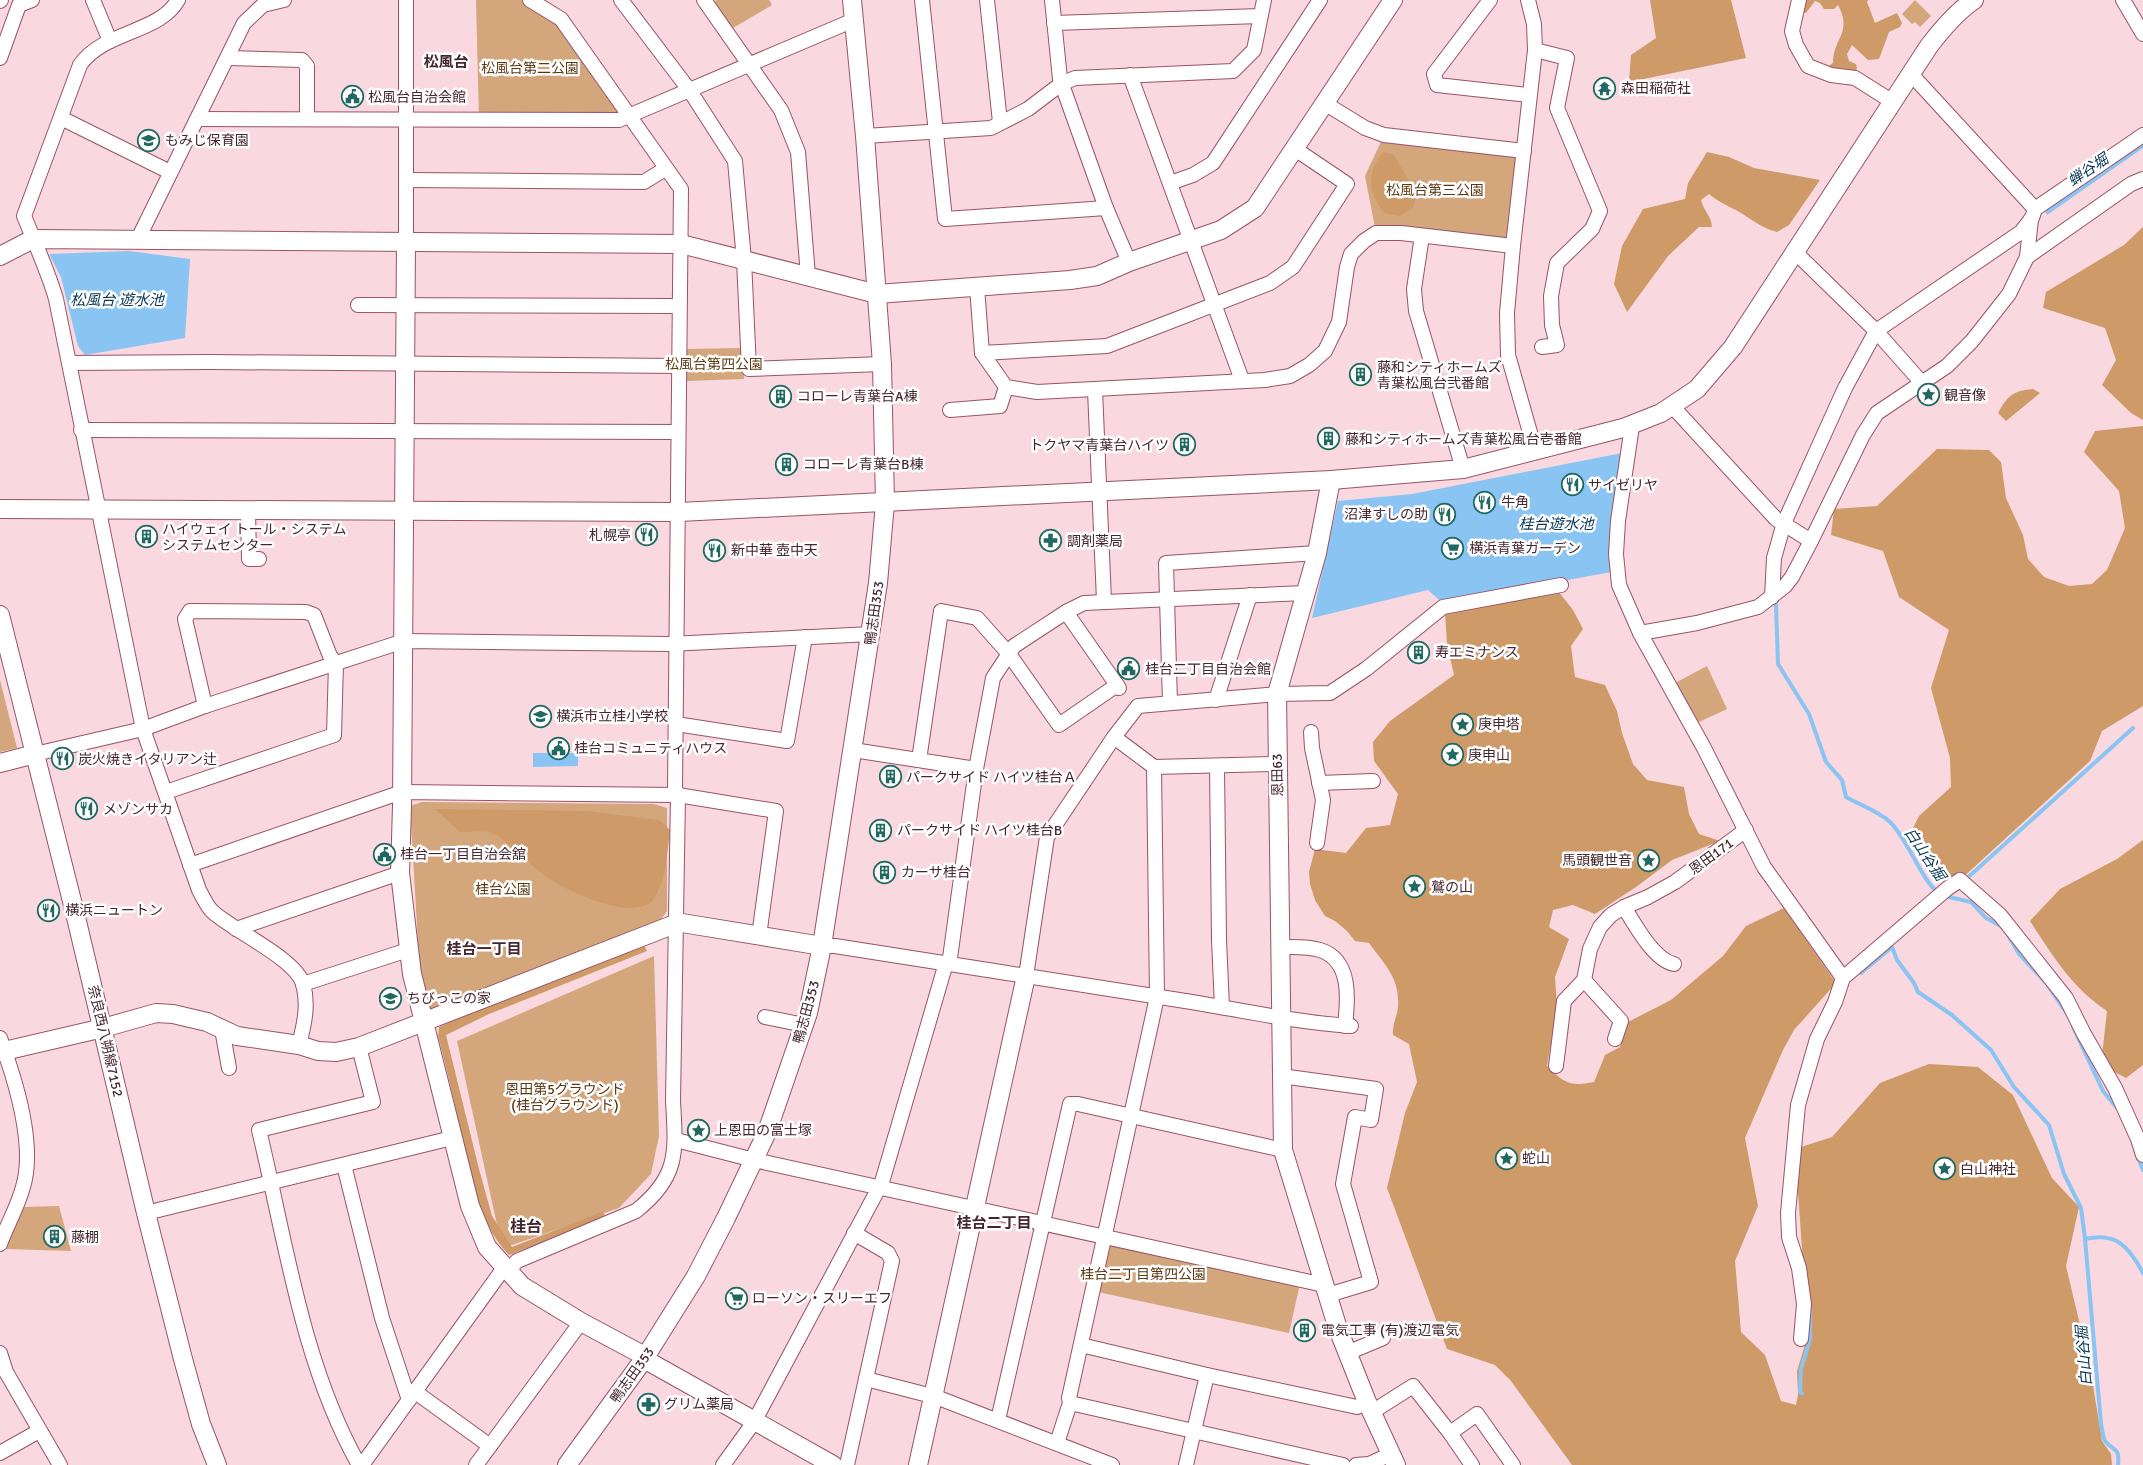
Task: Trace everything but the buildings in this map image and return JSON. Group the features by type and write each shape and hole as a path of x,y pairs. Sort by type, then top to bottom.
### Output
{"street":[{"path":"0,58 19,5 32,0"},
{"path":"94,0 110,41"},
{"path":"178,0 164,16 87,54 80,65 24,216 54,291 143,729 199,890 212,912 286,963 298,975 303,984 306,1015 299,1046"},
{"path":"138,239 244,23 261,3 284,0"},
{"path":"406,0 406,364 400,873 408,950 470,1206 487,1247 522,1286 581,1322 639,1353 644,1359 833,1465"},
{"path":"359,1047 373,1102 259,1130 308,1340 323,1386 339,1425 360,1465 501,1272 508,1271 517,1261 636,1211 652,1198 668,1177 676,1140 673,1101 678,794 675,789 682,189 665,169 561,19 530,0"},
{"path":"621,0 690,91 735,161 744,260 749,369 882,364"},
{"path":"704,0 752,65 781,110 798,152 808,276"},
{"name":"鴨志田353","path":"567,1465 644,1359 696,1276 754,1160 767,1132 804,1025 822,946 871,634 878,583 885,503 882,364 865,136 852,0"},
{"path":"922,0 945,220 1106,208"},
{"path":"986,0 1000,122"},
{"path":"1052,0 1061,84 1106,208 1129,262"},
{"path":"865,136 991,128 1028,109 1061,84 1074,78 1233,72 1254,50 1264,0"},
{"path":"1170,183 1193,175 1213,163 1320,0"},
{"path":"0,256 33,239 681,244 877,294 1070,280 1096,276 1129,262 1221,230 1255,208 1326,104 1393,0"},
{"path":"1490,0 1434,74 1437,85 1530,94"},
{"path":"1528,0 1534,24 1536,50 1507,313 1508,354 1535,450"},
{"path":"1799,0 1792,31 1796,45 1808,66 1831,75 1855,78 1893,102"},
{"path":"0,509 99,511 404,510 679,512 885,503 1331,480 1463,468 1632,426 1672,407 1697,390 1716,370 1942,29 1974,0"},
{"path":"2123,0 2143,34"},
{"path":"1054,23 1260,16"},
{"path":"197,119 619,120 854,20"},
{"path":"1536,50 1567,58 1557,108 1600,211 1592,230 1557,263 1551,296 1552,325 1556,345 1542,347"},
{"path":"228,58 302,60 307,66 307,119"},
{"path":"1911,74 2034,213"},
{"path":"1130,75 1242,380"},
{"path":"1326,104 1365,128 1384,136 1524,151"},
{"path":"61,118 170,172"},
{"path":"1772,597 1774,558 1784,523 1846,388 1876,332 2021,232 2034,213 2143,135"},
{"path":"982,354 1107,346 1270,283 1294,266 1348,184 1295,149"},
{"path":"406,180 644,182 665,169"},
{"path":"2027,256 2131,184 2143,179"},
{"path":"1640,633 1734,614 1758,606 1785,586 1792,577 1811,541 1863,435 1878,412 1947,366 1972,341 2010,294 2027,256 2034,213"},
{"path":"977,287 982,354 1006,387 1037,392 1265,380 1290,376 1309,365 1325,351 1339,322 1347,267 1351,254 1364,241 1376,233 1401,233 1513,246"},
{"path":"1422,236 1414,289 1416,311 1463,468"},
{"path":"1795,252 1876,332 1922,383"},
{"path":"358,305 680,306"},
{"path":"69,363 680,366"},
{"path":"950,410 1000,406 1006,387"},
{"path":"1095,390 1104,601"},
{"path":"1672,407 1776,519 1811,541"},
{"path":"1632,426 1623,480 1616,554 1619,585 1640,633 1704,748 1764,867 1842,978"},
{"path":"81,430 678,432"},
{"name":"恩田63","path":"1331,480 1328,507 1317,553 1277,694 1282,1150 1347,1353 1369,1407 1394,1460"},
{"path":"248,510 249,559"},
{"path":"1170,703 1166,563 1317,553"},
{"path":"918,1465 1026,976 1047,837 1134,706 1277,694 1330,693 1366,669 1443,607 1561,585"},
{"path":"723,1465 754,1422 882,1182 946,963 950,958 976,769 993,678 1014,646 1066,612 1084,604 1104,601 1305,593"},
{"path":"1216,700 1250,595"},
{"path":"166,792 334,734 336,663 330,656 314,615 306,612 190,611 185,618 205,706"},
{"path":"919,760 941,611 977,618 1009,654 1059,725 1118,687 1066,612"},
{"name":"奈良西八朔線7152","path":"0,615 103,1028 146,1213 201,1424 217,1465"},
{"path":"0,763 143,729 205,706 404,641 590,644 677,643 871,634"},
{"path":"676,724 787,741 805,637"},
{"path":"1311,732 1312,748 1323,800 1317,843"},
{"path":"1114,737 1154,767 1277,764"},
{"path":"853,750 976,769"},
{"path":"1217,766 1219,940 1222,1007"},
{"path":"1057,1443 1070,1403 1069,1398 1157,997 1154,767"},
{"path":"1319,783 1373,782"},
{"path":"190,865 402,792 678,794 776,811 759,936"},
{"name":"恩田171","path":"1584,980 1590,949 1600,927 1611,915 1675,882 1746,830"},
{"path":"236,929 400,873"},
{"path":"1802,1339 1804,1304 1802,1283 1789,1236 1789,1221 1798,1105 1817,1039 1835,1002 1842,978 1948,888 1960,880 2000,915 2066,998 2115,1088 2138,1139 2143,1155"},
{"path":"1624,908 1646,941 1665,962 1674,964"},
{"path":"0,1243 23,1187 28,1161 28,1147 20,1106 2,1047 103,1028 156,1013 207,1022 236,1036 318,1051 336,1052 359,1047 682,923 822,946 835,946 946,963 1280,1018 1348,1026 1348,990 1341,969 1332,957 1318,949 1280,947"},
{"path":"303,984 408,950"},
{"path":"1556,1066 1564,1001 1584,980 1621,1021 1615,1040"},
{"path":"765,1018 804,1025"},
{"path":"222,1029 229,1068"},
{"path":"676,1140 754,1160 1043,1222 1326,1290 1371,1282 1342,1184 1354,1117 1371,1120 1376,1089 1281,1076"},
{"path":"998,1420 1070,1104 1130,1115 1282,1150"},
{"path":"146,1213 452,1138"},
{"path":"344,1165 382,1318 411,1395 490,1446"},
{"path":"847,1465 892,1262 888,1253 854,1233"},
{"path":"476,1465 581,1322"},
{"path":"1347,1353 1378,1344"},
{"path":"1081,1345 1207,1375 1357,1407 1369,1407 1413,1386 1450,1433 1472,1465"},
{"path":"0,1352 6,1372 60,1465"},
{"path":"1186,1465 1207,1375"},
{"path":"866,1379 934,1396 1112,1465"},
{"path":"1070,1403 1343,1465"},
{"path":"1450,1433 1477,1414 1513,1465"},
{"path":"0,1453 39,1431"},
{"path":"1356,1465 1394,1460"}],"green space":[{"name":"松風台第二公園","path":"476,0 530,0 561,19 629,116 479,119"},
{"path":"717,0 769,0 772,5 733,28 714,2"},
{"path":"1915,0 1931,16 1920,27 1915,22 1912,24 1902,14"},
{"name":"松風台第三公園","path":"1384,135 1524,151 1511,242 1376,233 1365,176"},
{"name":"松風台第四公園","path":"742,348 744,379 686,381 686,349"},
{"path":"1707,666 1727,709 1697,723 1675,683"},
{"path":"0,680 17,748 0,752"},
{"name":"桂台公園","path":"422,802 654,804 667,808 667,911 657,925 429,1010 419,960 410,806"},
{"name":"恩田第5グラウンド (桂台グラウンド)","path":"654,956 659,1136 651,1174 619,1208 509,1246 499,1234 457,1041"},
{"path":"59,1206 71,1251 6,1249 24,1207"},
{"name":"桂台二丁目第四公園","path":"1104,1237 1301,1279 1289,1333 1093,1291"}],"shaded area":[{"path":"1650,0 1731,0 1746,58 1629,82 1631,55 1656,38"},
{"path":"1803,0 1868,0 1867,2 1875,23 1897,13 1902,23 1900,27 1889,32 1879,59 1868,60 1852,45 1847,54 1849,61 1856,64 1855,75 1826,68 1833,63 1836,47 1843,29 1844,22 1838,5 1834,9 1824,9 1820,3 1815,1 1806,13 1801,12"},
{"path":"1383,152 1394,155 1410,183 1418,191 1413,208 1400,216 1384,213 1372,190 1371,183 1374,168"},
{"path":"1707,152 1729,157 1754,168 1820,180 1789,225 1777,232 1718,201 1709,194 1701,200 1711,220 1712,227 1699,227 1668,256 1627,312 1614,284 1622,246 1643,209 1685,199 1688,183"},
{"path":"2143,227 2143,420 2131,413 2102,385 2116,360 2105,328 2043,308 2046,292 2124,245"},
{"path":"2033,389 2040,393 2006,421 1998,413 2012,395 2020,391"},
{"path":"2143,426 2143,706 2102,731 2090,761 1960,880 1948,888 1912,830 1919,816 1951,787 1950,758 1931,688 1949,630 1899,597 1883,551 1831,535 1834,509 1877,506 1937,449 1989,450 2001,462 2006,498 2023,535 2028,559 2044,577 2069,586 2092,584 2107,570 2125,528 2119,491 2084,452 2095,431"},
{"path":"1558,591 1573,610 1583,629 1571,646 1575,677 1605,685 1617,711 1622,733 1633,764 1647,780 1684,787 1689,814 1699,834 1720,841 1672,860 1595,914 1573,905 1553,910 1549,927 1569,939 1555,977 1557,1008 1547,1066 1563,1080 1573,1084 1594,1082 1605,1055 1620,1047 1626,1023 1671,1000 1723,956 1746,926 1784,908 1836,983 1794,1030 1783,1050 1745,1138 1758,1206 1735,1261 1741,1332 1765,1355 1781,1401 1796,1405 1798,1395 1797,1371 1808,1335 1795,1149 1832,1137 1880,1083 1929,1064 1978,1067 2013,1095 2052,1178 2079,1207 2066,1266 2090,1367 2102,1441 2111,1454 2112,1465 1572,1465 1511,1381 1495,1365 1447,1349 1387,1188 1405,1113 1417,1082 1409,1044 1393,1035 1398,1007 1397,988 1386,965 1369,943 1355,941 1335,921 1325,916 1315,900 1310,884 1309,872 1315,849 1346,853 1366,828 1390,825 1398,794 1374,761 1373,742 1390,721 1454,675 1447,644 1445,612"},
{"path":"435,809 587,811 659,820 670,830 662,881 655,897 646,905 633,908 618,907 601,902 567,889 538,871 506,842 494,834 460,832"},
{"path":"2143,840 2143,1065 2126,1078 2101,1065 2107,1011 2083,992 2073,981 2030,921 2060,889 2117,859"},
{"path":"644,945 647,951 489,1014 446,1035 492,1216 512,1247 602,1212 607,1217 509,1255 497,1241 488,1225 474,1189 438,1036 439,1027 522,991 559,979 587,966"}],"water":[{"path":"2143,144 2143,148 2047,215 2045,210"},
{"name":"松風台 遊水池","path":"129,251 190,259 185,338 85,355 78,346 61,277 49,254"},
{"name":"桂台遊水池","path":"1622,453 1612,572 1511,590 1439,600 1428,590 1312,618 1338,501 1412,494"},
{"path":"533,753 578,753 578,766 533,767"}],"waterway":[{"name":"白山谷掘","path":"1776,605 1778,664 1809,714 1826,762 1842,780 1846,797 1880,815 1897,829 1927,880 1939,893"},
{"path":"1964,881 2133,728"},
{"name":"白山谷掘","path":"1945,896 1971,902 1986,918 2003,927"},
{"name":"白山谷掘","path":"2008,935 2019,954 2047,984 2067,1014"},
{"name":"白山谷掘","path":"1861,973 1892,947 1897,960 1914,983 1918,992 1952,1015 1991,1050 2014,1087 2049,1125 2064,1174 2081,1208 2085,1239 2106,1238 2121,1244 2133,1256 2143,1273"},
{"name":"白山谷掘","path":"2073,1027 2103,1091 2117,1108"},
{"name":"白山谷掘","path":"2138,1158 2143,1170"},
{"name":"白山谷掘","path":"2085,1239 2101,1424 2105,1441 2117,1452 2118,1465"},
{"path":"1802,1393 1800,1392 1801,1369 1810,1339 1810,1308"}],"place":[{"name":"森田稲荷社","path":"1605,88"},
{"name":"松風台自治会館","path":"352,97"},
{"name":"もみじ保育園","path":"149,140"},
{"name":"藤和シティホームズ 青葉松風台弐番館","path":"1361,375"},
{"name":"観音像","path":"1928,395"},
{"name":"コローレ青葉台A棟","path":"781,396"},
{"name":"藤和シティホームズ青葉松風台壱番館","path":"1329,439"},
{"name":"トクヤマ青葉台ハイツ","path":"1185,445"},
{"name":"コローレ青葉台B棟","path":"787,464"},
{"name":"サイゼリヤ","path":"1572,485"},
{"name":"牛角","path":"1485,502"},
{"name":"沼津すしの助","path":"1444,514"},
{"name":"札幌亭","path":"647,535"},
{"name":"ハイウェイ トール・システム システムセンター","path":"146,537"},
{"name":"調剤薬局","path":"1051,541"},
{"name":"横浜青葉ガーデン","path":"1453,548"},
{"name":"新中華 壺中天","path":"715,550"},
{"name":"寿エミナンス","path":"1419,652"},
{"name":"桂台二丁目自治会館","path":"1129,669"},
{"name":"横浜市立桂小学校","path":"540,716"},
{"name":"庚申塔","path":"1462,724"},
{"name":"桂台コミュニティハウス","path":"558,748"},
{"name":"庚申山","path":"1452,755"},
{"name":"炭火焼きイタリアン辻","path":"62,759"},
{"name":"パークサイド ハイツ桂台Ａ","path":"890,777"},
{"name":"メゾンサカ","path":"87,809"},
{"name":"パークサイド ハイツ桂台B","path":"881,830"},
{"name":"桂台一丁目自治会舘","path":"384,854"},
{"name":"馬頭観世音","path":"1648,860"},
{"name":"カーサ桂台","path":"885,872"},
{"name":"鷲の山","path":"1415,887"},
{"name":"横浜ニュートン","path":"49,910"},
{"name":"ちびっこの家","path":"391,998"},
{"name":"上恩田の富士塚","path":"698,1130"},
{"name":"蛇山","path":"1506,1158"},
{"name":"白山神社","path":"1944,1169"},
{"name":"藤棚","path":"55,1237"},
{"name":"ローソン・スリーエフ","path":"736,1298"},
{"name":"電気工事 (有)渡辺電気","path":"1305,1330"},
{"name":"グリム薬局","path":"648,1404"}],"district":[{"name":"松風台","path":"446,62"},
{"name":"桂台一丁目","path":"484,949"},
{"name":"桂台二丁目","path":"994,1223"},
{"name":"桂台","path":"526,1226"}],"water label":[{"name":"蝉谷堀","path":"2088,170"}]}
